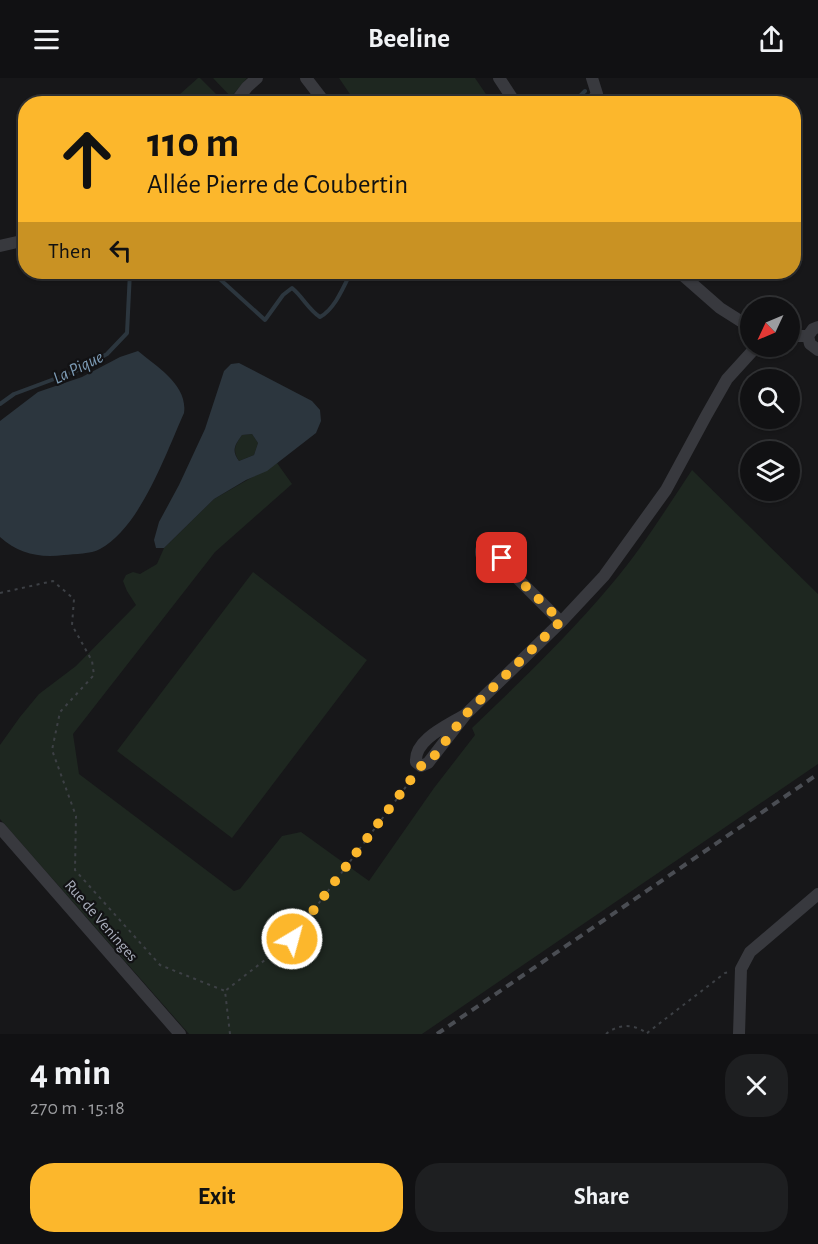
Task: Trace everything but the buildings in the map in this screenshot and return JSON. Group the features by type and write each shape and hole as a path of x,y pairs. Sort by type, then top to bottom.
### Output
{"street":[{"path":"240,96 257,78"},
{"path":"306,78 320,96"},
{"path":"499,78 511,96"},
{"path":"592,78 597,94 595,96"},
{"path":"0,246 18,242"},
{"path":"687,279 720,308 740,321"},
{"path":"818,327 813,329 808,336 810,344 818,350"},
{"path":"800,336 808,336"},
{"path":"421,766 429,763 466,714 604,576 666,490 727,379 747,357"},
{"path":"500,561 561,621"},
{"name":"Rue de Veninges","path":"0,828 180,1034"},
{"path":"739,1034 741,969 750,952 818,894"}],"path":[{"path":"0,593 53,581 74,599 72,625 92,661 94,675 60,712 52,750 75,816 75,870 160,965 225,991"},
{"path":"225,991 292,939 421,766"},
{"path":"606,1034 613,1028 625,1026 636,1026 647,1033 724,973 741,969"},
{"path":"225,991 230,1034"}],"shaded area":[{"path":"200,78 218,96 178,96"},
{"path":"213,78 247,78 230,96"},
{"path":"339,78 475,78 487,96 351,96"},
{"path":"138,351 162,370 176,385 184,403 184,413 150,488 127,525 114,539 100,549 83,554 55,556 30,554 7,543 0,537 0,421 38,392 82,377 120,357"},
{"path":"239,363 312,401 320,410 321,421 316,433 267,471 246,480 214,499 164,548 156,548 154,540 159,522 205,429 224,371 231,364","holes":["252,434 258,443 254,455 239,461 235,448 242,435"]},
{"path":"252,434 258,443 254,455 239,461 235,451 236,445 242,435"},
{"path":"277,463 292,484 215,552 73,734 79,774 234,891 240,889 282,836 301,832 369,881 434,788 475,735 472,728 561,641 594,605 643,544 692,470 818,594 818,764 422,1034 189,1034 0,819 0,745 39,694 76,666 136,605 123,581 126,575 133,572 140,574 157,564 164,548 214,499"},
{"path":"253,572 367,660 232,838 117,751"}],"waterway":[{"name":"La Pique","path":"580,96 585,91"},
{"name":"La Pique","path":"0,404 14,394 81,369 107,354 127,333 130,279"},
{"name":"La Pique","path":"220,279 265,320 283,295 292,288 320,317 335,303 348,279"}],"railway":[{"path":"437,1034 818,774"}],"route":[{"path":"292,939 421,766 429,763 466,714 561,621 500,561 502,558"}]}
